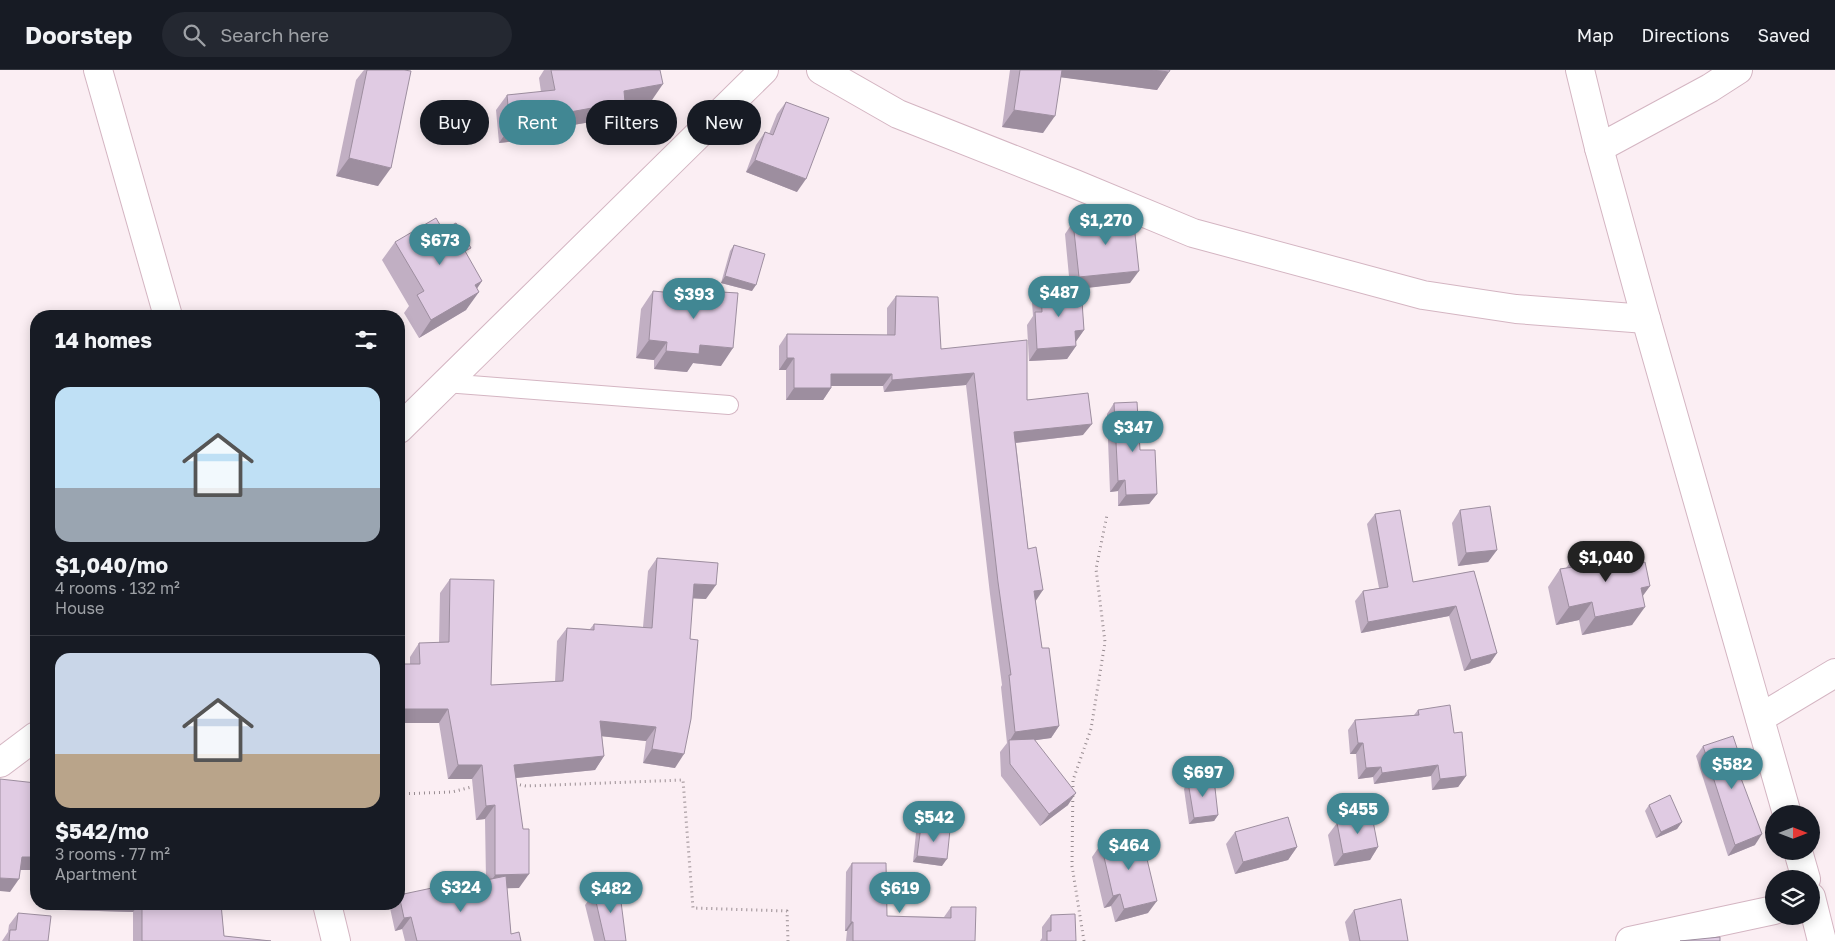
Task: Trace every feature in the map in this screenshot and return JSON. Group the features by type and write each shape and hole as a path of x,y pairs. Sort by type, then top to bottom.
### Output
{"street":[{"path":"98,70 166,310"},
{"path":"405,422 764,70"},
{"path":"821,70 898,114 1193,233 1423,295 1516,309 1646,319"},
{"path":"1580,70 1599,148 1646,319 1784,805"},
{"path":"1599,148 1710,88 1738,70"},
{"path":"1760,718 1835,673"},
{"path":"0,763 30,740"},
{"path":"328,910 336,941"},
{"path":"1630,941 1765,912"},
{"path":"1818,925 1822,941"}],"lane":[{"path":"445,383 729,406"}],"path":[{"path":"1084,941 1072,866 1073,780 1091,729 1105,642 1096,569 1107,515"},
{"path":"511,783 526,786 683,780 693,908 787,911 788,941"},
{"path":"405,794 452,792 478,785"}],"building":[{"path":"367,70 411,71 391,168 349,158"},
{"path":"551,70 660,70 663,84 624,91 625,100 586,100 586,109 576,111 576,100 507,100 507,95 555,90"},
{"path":"1020,70 1062,70 1055,116 1014,110"},
{"path":"1152,70 1170,70 1169,72"},
{"path":"786,102 829,118 806,179 755,160 765,132 773,135"},
{"path":"1133,215 1139,271 1079,277 1073,222"},
{"path":"436,218 443,230 456,223 471,248 465,251 482,281 475,285 479,292 431,320 417,295 424,291 395,242"},
{"path":"734,245 765,254 756,285 725,276"},
{"path":"1081,287 1084,330 1075,331 1076,346 1037,349 1035,312 1042,312 1041,289"},
{"path":"653,291 704,296 705,291 738,293 733,348 700,345 699,354 666,351 667,342 649,340"},
{"path":"896,296 938,297 941,349 1027,340 1027,400 1088,393 1092,424 1014,432 1028,549 1036,547 1043,590 1034,591 1042,648 1049,648 1059,726 1015,732 1009,675 1011,675 998,582 974,373 892,380 892,374 831,374 831,388 794,388 794,358 787,358 787,334 895,335"},
{"path":"1137,402 1140,450 1155,450 1157,494 1126,495 1125,480 1118,481 1114,403"},
{"path":"1490,506 1497,550 1466,553 1460,510"},
{"path":"1400,510 1413,582 1474,571 1497,653 1471,660 1456,606 1368,622 1363,591 1388,587 1375,514"},
{"path":"1629,548 1633,565 1645,562 1650,586 1641,588 1645,607 1595,617 1592,602 1569,607 1560,569 1573,567 1572,560"},
{"path":"657,558 718,563 716,585 694,584 690,639 698,640 691,719 684,754 652,749 656,727 600,721 604,756 514,765 523,829 529,829 529,874 495,875 495,805 486,806 482,765 458,765 448,709 405,709 405,664 420,664 419,643 449,642 450,579 494,580 491,685 563,681 567,628 594,630 594,624 652,628"},
{"path":"1450,705 1454,733 1462,732 1466,776 1440,779 1438,765 1382,773 1381,767 1366,768 1363,743 1358,743 1355,720 1419,715 1418,710"},
{"path":"1733,736 1742,763 1736,765 1762,834 1735,845 1703,746"},
{"path":"1034,739 1076,793 1049,814 1010,764 1009,740"},
{"path":"0,779 30,782 30,857 22,857 19,879 0,878"},
{"path":"1214,779 1218,815 1194,818 1188,782"},
{"path":"1670,795 1682,822 1661,832 1649,805"},
{"path":"1372,816 1378,847 1343,854 1337,823"},
{"path":"1288,817 1297,847 1243,862 1235,832"},
{"path":"921,826 950,830 947,859 917,856"},
{"path":"1141,834 1157,901 1124,909 1120,894 1113,896 1101,844"},
{"path":"852,863 886,863 887,916 951,918 951,907 976,907 975,941 853,941 853,922 851,922"},
{"path":"506,876 511,934 519,932 521,941 417,941 411,917 404,918 402,910 405,910 405,894 446,885 447,888"},
{"path":"619,886 626,941 605,941 594,893"},
{"path":"1401,899 1408,941 1360,941 1354,910"},
{"path":"142,910 222,910 224,936 271,941 142,941"},
{"path":"18,913 51,916 48,941 9,941 10,930 16,930"},
{"path":"1075,914 1076,941 1047,941 1047,931 1051,931 1051,915"},
{"path":"1720,937 1720,941 1680,941"}]}
